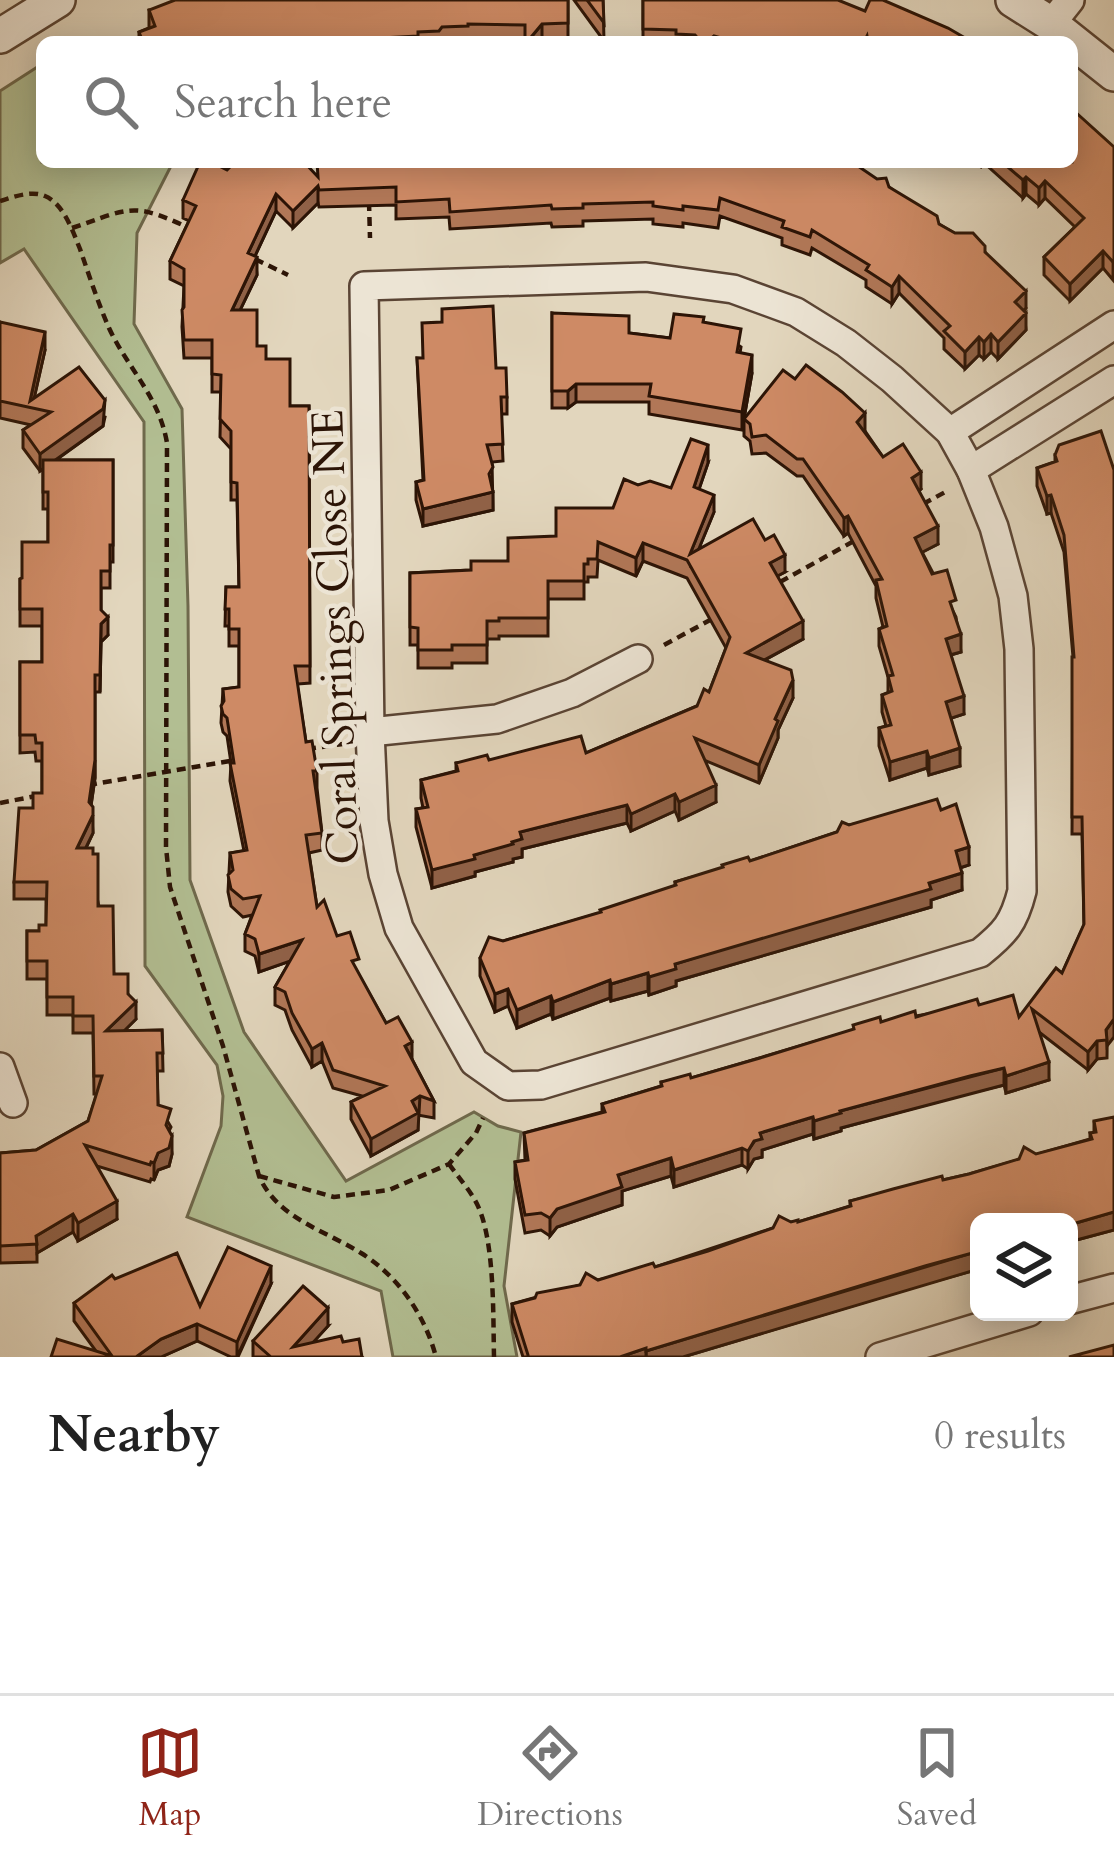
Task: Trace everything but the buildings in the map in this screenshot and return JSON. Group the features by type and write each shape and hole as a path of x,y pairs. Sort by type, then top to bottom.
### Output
{"street":[{"path":"0,36 58,0"},
{"path":"1013,0 1061,12 1114,74"},
{"name":"Coral Springs Close NE","path":"646,277 733,289 796,312 846,343 950,432 971,470 994,527 1013,596 1018,649 1022,891 1017,913 1004,933 980,953 541,1085 508,1086 474,1062 399,928 374,821 364,286 646,277"},
{"path":"950,432 1114,325"},
{"path":"971,470 1114,380"},
{"path":"370,732 497,719 572,693 638,659"},
{"path":"0,1067 14,1103"},
{"path":"1078,1297 1114,1292"},
{"path":"880,1357 999,1321"}],"path":[{"path":"0,201 25,194 46,196 57,204 72,228 110,331 164,422 170,887 223,1046 259,1176 279,1207 366,1256 400,1286 420,1316 436,1357"},
{"path":"369,200 370,238"},
{"path":"72,228 127,209 152,211 191,229"},
{"path":"249,256 288,275"},
{"path":"909,512 949,490"},
{"path":"766,589 868,534"},
{"path":"638,659 726,611"},
{"path":"299,750 343,744"},
{"path":"83,786 255,757"},
{"path":"0,803 42,794"},
{"path":"259,1176 334,1197 362,1196 412,1182 449,1164 483,1118"},
{"path":"449,1164 478,1205 486,1238 494,1357"}],"green space":[{"path":"36,68 36,168 170,168 137,233 134,324 182,409 190,880 244,1032 346,1181 474,1112 521,1132 504,1286 517,1357 393,1357 381,1291 187,1217 221,1126 223,1096 217,1065 145,966 144,422 24,249 0,263 0,91"}]}
